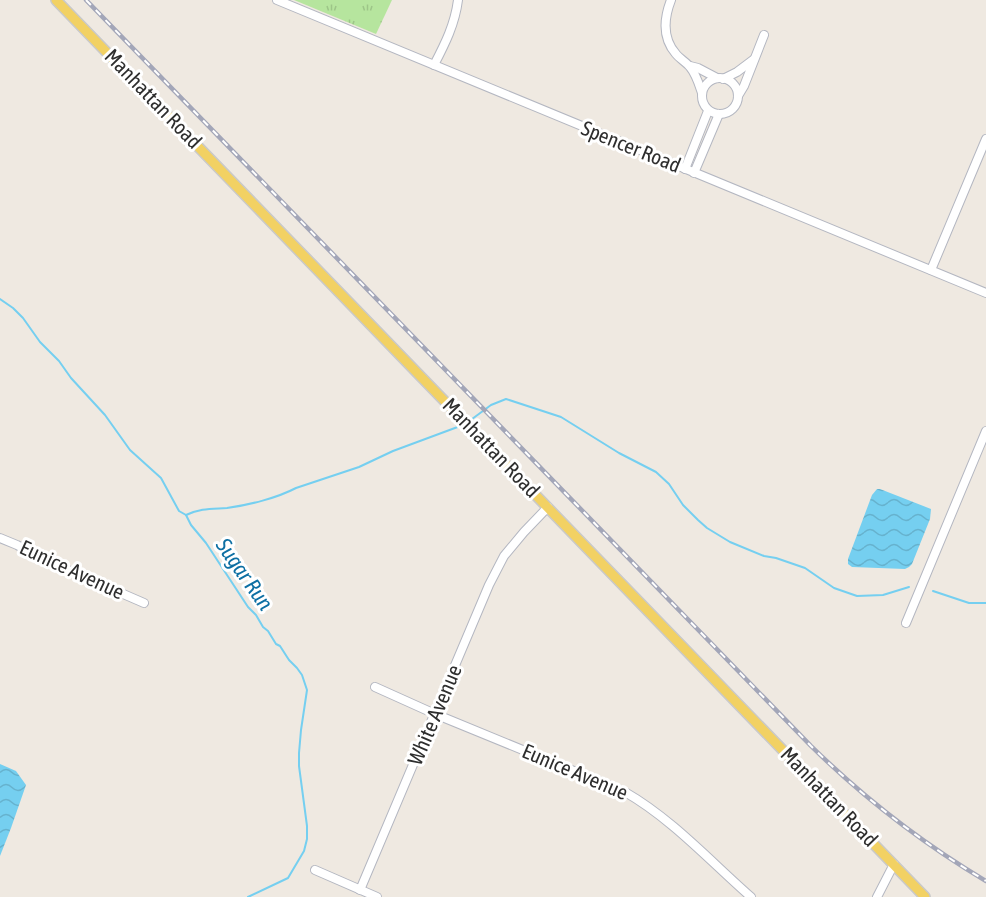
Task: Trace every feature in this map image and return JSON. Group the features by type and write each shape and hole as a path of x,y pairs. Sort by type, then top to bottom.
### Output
{"main road":[{"name":"Manhattan Road","path":"56,0 926,897"}],"street":[{"name":"Spencer Road","path":"277,0 986,293"},
{"path":"434,64 446,43 456,15 458,0"},
{"path":"671,0 665,22 669,44 675,53 690,66 699,84 703,104 708,111 719,114 729,112 734,108 764,35"},
{"path":"702,93 707,83 737,72 754,59"},
{"path":"690,66 734,85 738,96"},
{"path":"685,169 708,111"},
{"path":"694,173 719,114"},
{"path":"931,270 986,139"},
{"path":"906,623 986,431"},
{"name":"White Avenue","path":"360,890 489,585 504,556 548,507"},
{"name":"Eunice Avenue","path":"0,538 18,544 45,560 144,603"},
{"name":"Eunice Avenue","path":"375,687 625,792 643,802 751,897"},
{"path":"877,897 894,864"},
{"path":"315,870 377,897"}],"green space":[{"path":"294,0 392,0 376,34"}],"water":[{"path":"877,489 931,509 930,519 912,564 905,569 852,567 848,564 872,495"},
{"path":"0,764 16,771 26,785 0,856"}],"waterway":[{"name":"Sugar Run","path":"0,299 23,318 40,342 105,415 130,450 161,478 179,511 186,515 248,607 302,675 307,690 299,766 307,839 304,851 288,878 248,897"},
{"path":"468,422 491,405 506,399 561,417 619,453 656,472 669,484 683,505 698,520 730,542 764,556 805,568 834,588 857,596 883,595 909,587"},
{"path":"186,515 201,510 236,507 272,498 359,467 393,451 463,425"},
{"path":"933,591 969,603 986,603"}],"railway":[{"path":"86,0 811,746 894,819 986,881"}]}
